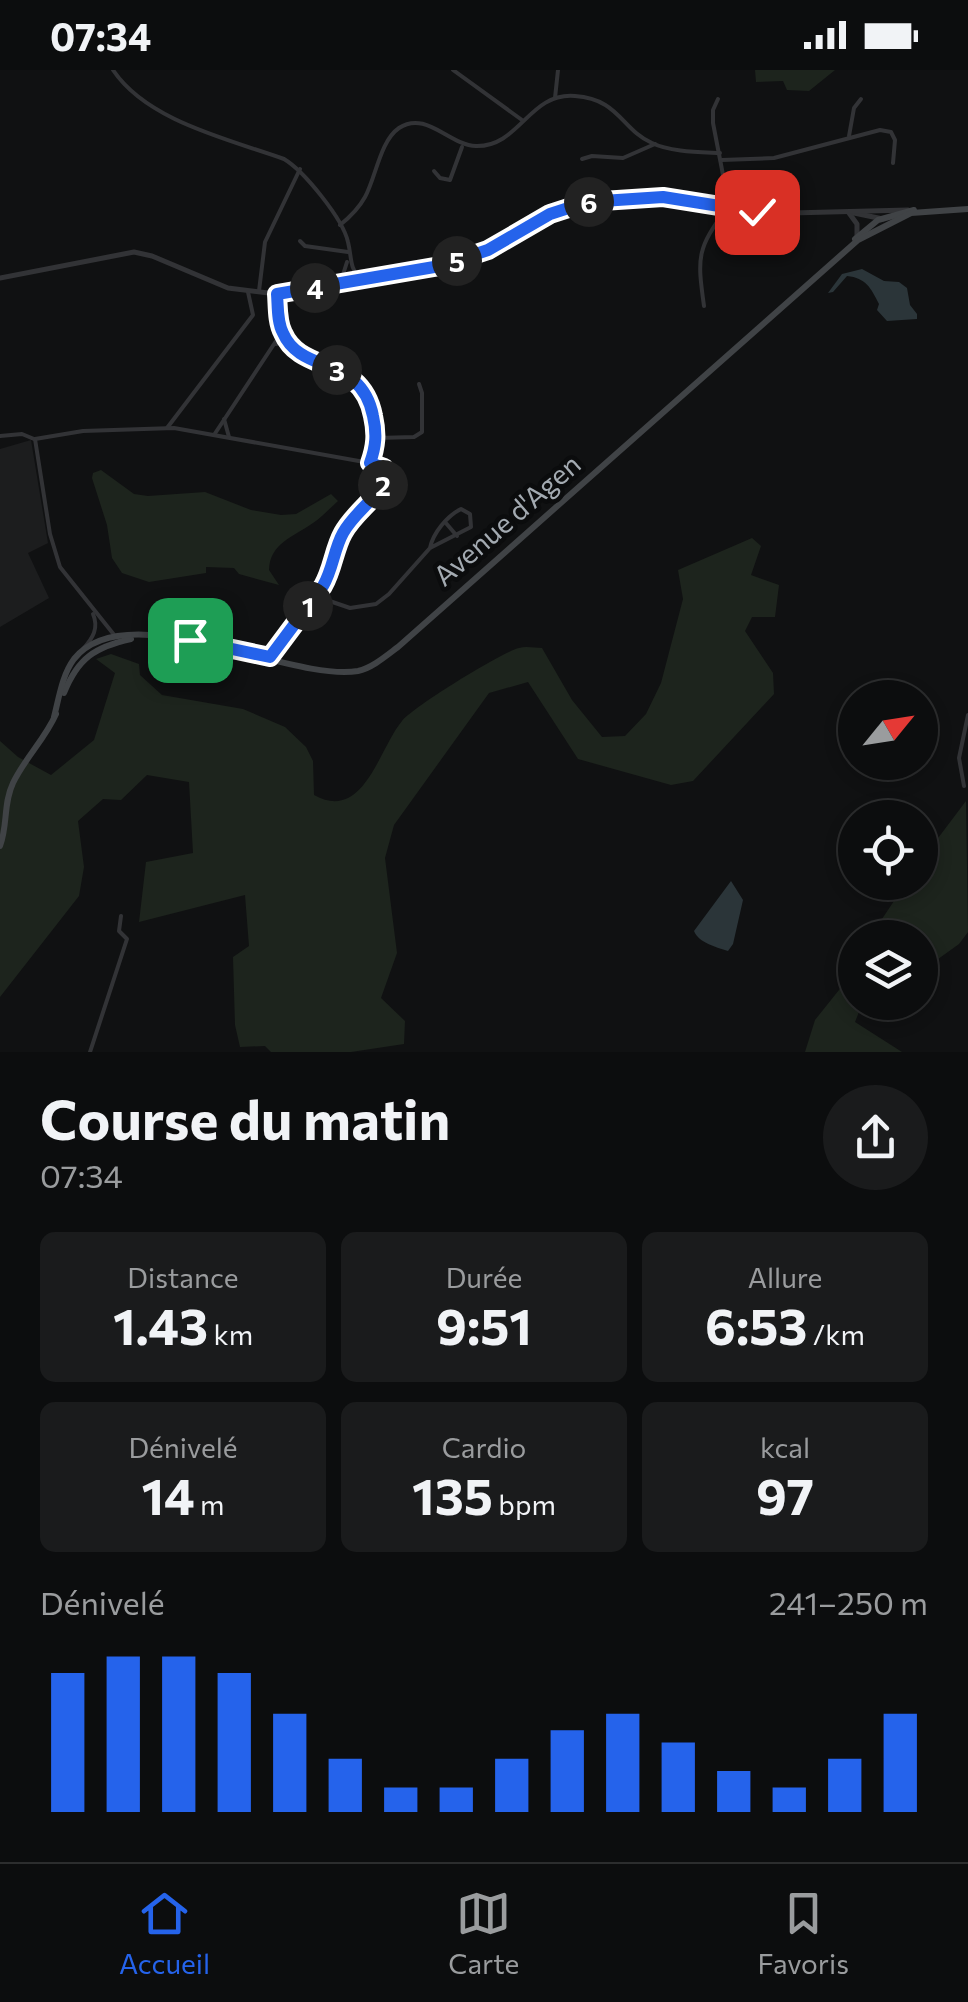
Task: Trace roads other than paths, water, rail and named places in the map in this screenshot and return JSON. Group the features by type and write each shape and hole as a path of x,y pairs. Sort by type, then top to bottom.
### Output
{"main road":[{"path":"844,251 879,221 945,209"},
{"path":"844,251 879,221 908,210 968,210"},
{"name":"Avenue d'Agen","path":"109,640 190,640 343,672 367,668 386,656 844,251"},
{"path":"54,718 68,669 80,652 109,640"},
{"path":"0,846 4,807 13,784 54,718 71,675 91,652 109,640"}],"street":[{"path":"113,70 142,101 163,114 284,159 300,169 348,240 345,275 339,284"},
{"path":"453,70 523,121"},
{"path":"555,98 558,70"},
{"path":"340,225 363,201 388,142 400,127 420,122 463,145 484,146 502,140 540,104 575,96 603,103 655,144 720,153"},
{"path":"704,306 700,255 704,239 728,208 730,199 714,123 713,110 718,99"},
{"path":"849,138 854,108 861,99"},
{"path":"722,160 774,158 880,130 894,131 893,163"},
{"path":"582,159 623,158 655,144"},
{"path":"434,171 450,180 463,145"},
{"path":"259,293 265,242 300,169"},
{"path":"0,278 134,252 212,282 248,292 277,294 457,261 492,248 550,214 587,202 663,197 792,213 908,210"},
{"path":"873,210 879,221"},
{"path":"846,212 879,221"},
{"path":"846,212 856,220 857,236"},
{"path":"300,241 305,246 348,255"},
{"path":"348,255 360,280"},
{"path":"167,428 253,315 248,292"},
{"path":"214,435 282,332 277,294"},
{"path":"282,332 302,354"},
{"path":"276,344 282,342 356,381 372,408 376,438 370,463"},
{"path":"376,438 414,437 422,432 419,384"},
{"path":"224,419 224,430 230,438"},
{"path":"0,436 22,434 35,439 82,432 167,428 370,463 386,470 385,482 342,534 330,575 270,657"},
{"path":"35,439 54,549 64,575 105,626 109,640"},
{"path":"315,596 350,608 376,604 390,594 430,548 458,509 470,514 471,527 430,548"},
{"path":"445,522 457,536"},
{"path":"83,597 109,640"},
{"path":"80,652 92,639 97,624"},
{"path":"105,626 109,640"},
{"path":"964,786 959,758 968,715"},
{"path":"90,1052 126,939 119,931 121,916"}]}
